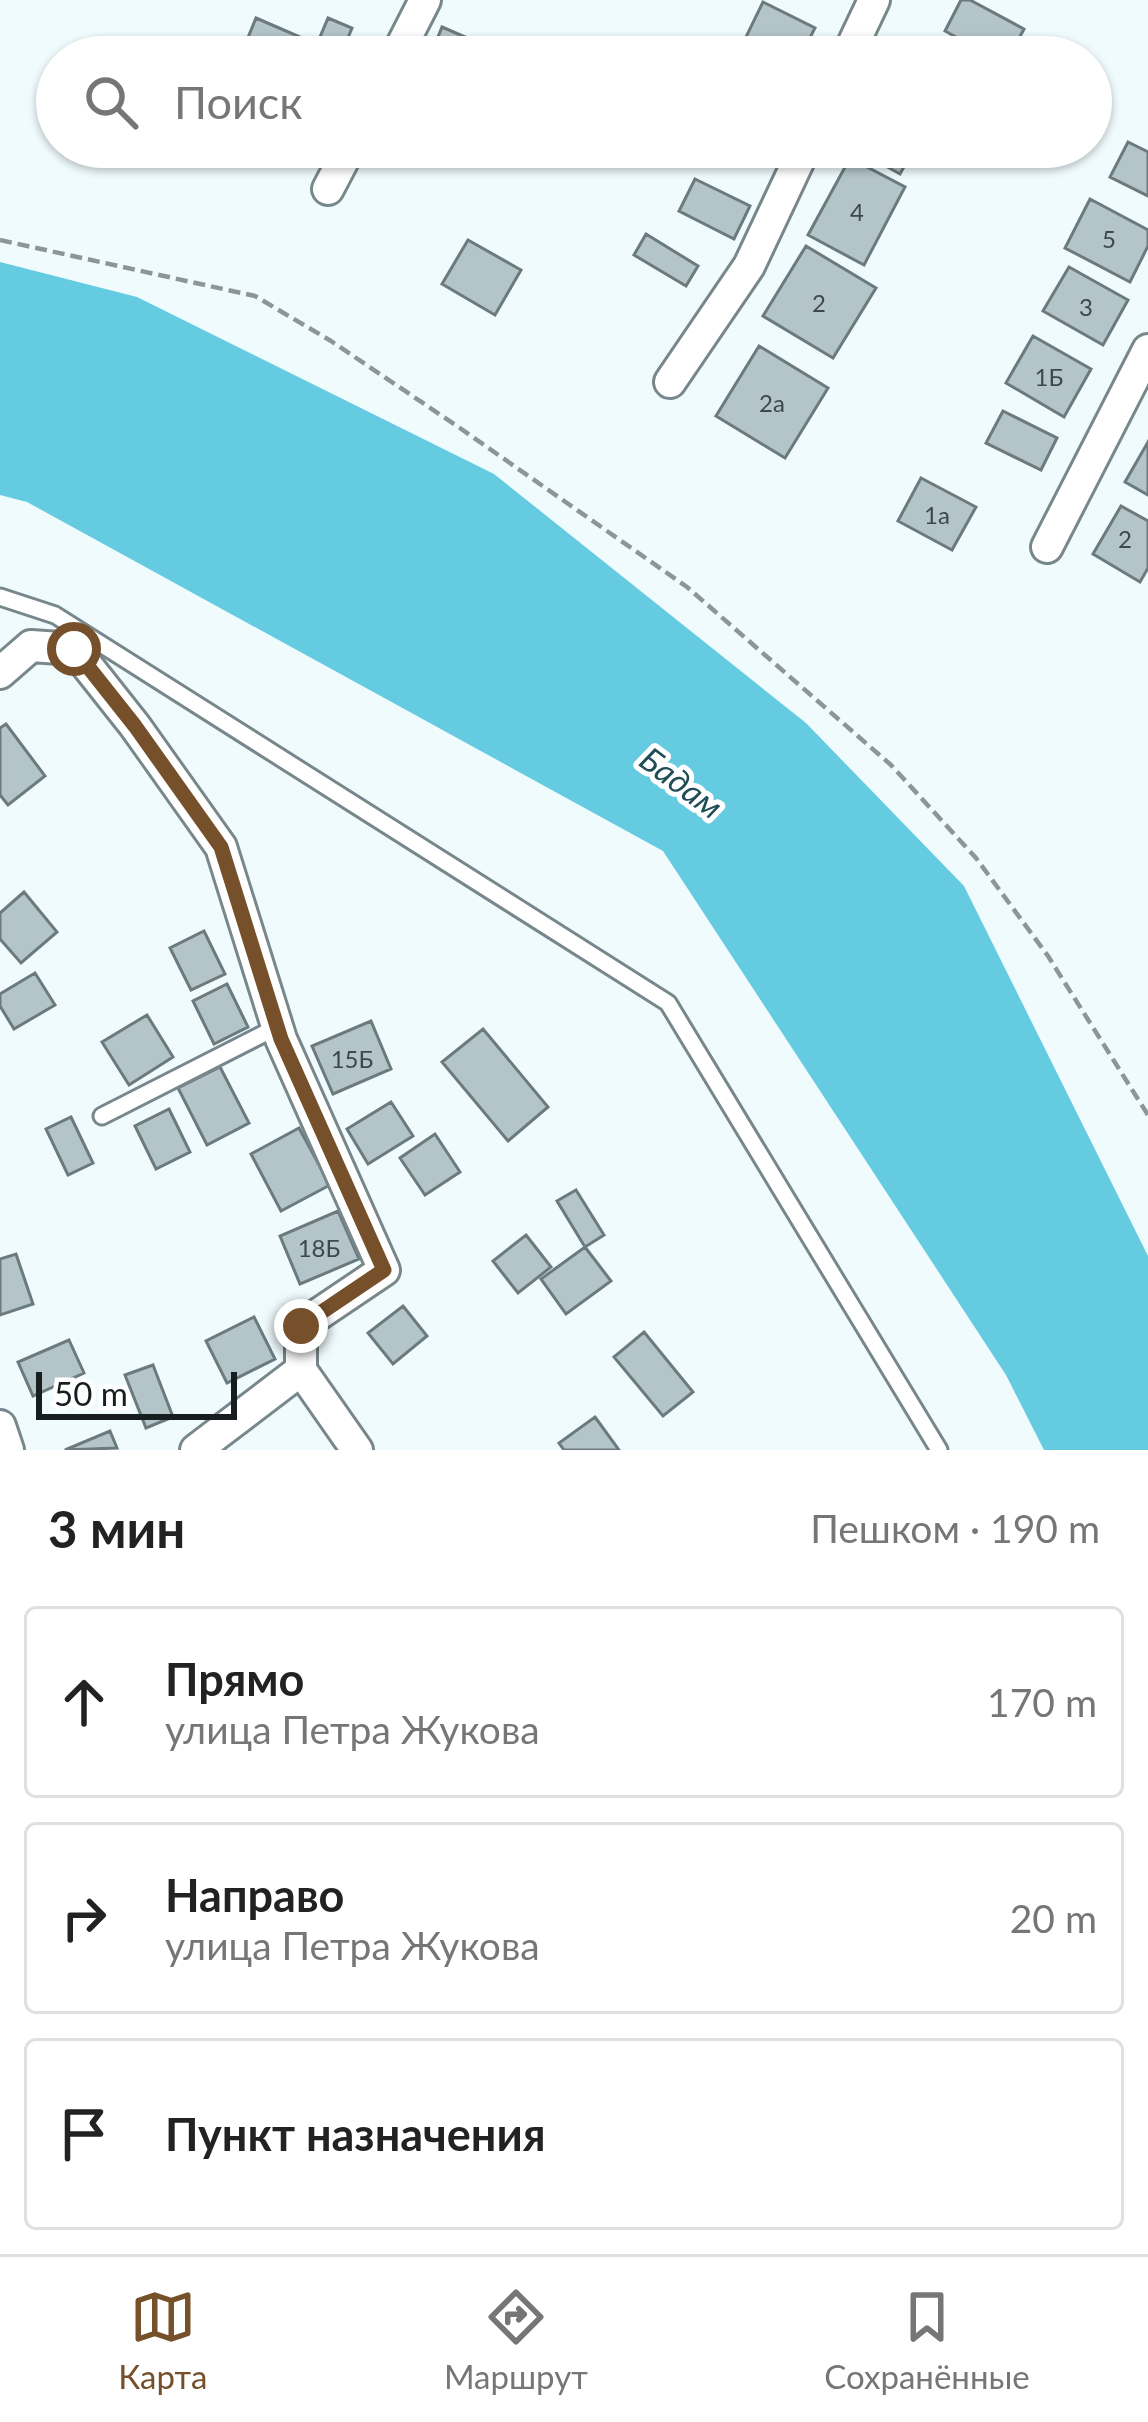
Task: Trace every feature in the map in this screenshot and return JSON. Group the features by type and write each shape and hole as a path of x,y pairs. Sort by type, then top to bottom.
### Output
{"street":[{"path":"407,36 425,0"},
{"path":"858,36 874,0"},
{"path":"328,189 339,168"},
{"path":"670,382 749,266 795,168"},
{"path":"1047,548 1148,350"},
{"path":"0,673 31,646 74,649 221,847 277,1027 384,1270 301,1326 301,1370 357,1450"},
{"path":"196,1450 301,1370"},
{"path":"0,1426 8,1450"}],"lane":[{"path":"0,597 55,615 668,1003 939,1450"},
{"path":"31,646 55,615"},
{"path":"102,1116 277,1027"}],"path":[{"path":"0,240 255,296 457,425 687,587 891,765 976,858 1048,956 1148,1115"}],"water":[{"name":"Бадам","path":"0,262 137,297 494,474 806,723 964,886 1148,1256 1148,1450 1044,1450 1006,1375 663,851 27,502 0,495"}],"building":[{"path":"961,0 970,0 1024,29 1020,36 954,36 945,31"},
{"path":"763,2 815,28 811,36 746,36"},
{"path":"256,18 298,36 249,36"},
{"path":"328,18 352,28 349,36 320,36"},
{"path":"442,27 463,36 438,36"},
{"path":"1128,142 1148,152 1148,196 1110,177"},
{"path":"845,168 869,168 905,187 864,265 808,235"},
{"path":"695,179 750,206 734,239 679,211"},
{"path":"1090,199 1148,230 1148,246 1130,282 1065,248"},
{"path":"646,234 698,266 686,286 634,255"},
{"path":"468,240 521,270 495,315 442,284"},
{"path":"806,246 876,288 833,358 763,316"},
{"path":"1069,267 1128,300 1103,345 1043,311"},
{"path":"1033,336 1091,369 1064,417 1006,383"},
{"path":"759,346 828,388 785,458 716,416"},
{"path":"1003,411 1057,438 1041,470 986,443"},
{"path":"1148,442 1148,495 1125,482"},
{"path":"921,478 976,507 952,550 898,521"},
{"path":"1121,506 1148,521 1148,568 1140,582 1093,554"},
{"path":"6,724 45,776 8,805 0,795 0,728"},
{"path":"24,892 57,932 21,963 0,939 0,913"},
{"path":"204,931 225,974 191,990 170,948"},
{"path":"35,973 55,1005 14,1029 0,1006 0,994"},
{"path":"227,984 248,1027 214,1044 193,1001"},
{"path":"147,1015 173,1057 129,1085 102,1042"},
{"path":"371,1021 391,1069 333,1094 312,1046"},
{"path":"483,1029 548,1107 508,1141 442,1062"},
{"path":"220,1067 249,1123 207,1145 178,1088"},
{"path":"391,1102 413,1136 368,1164 347,1129"},
{"path":"169,1109 190,1152 156,1169 135,1126"},
{"path":"71,1117 93,1163 68,1175 46,1129"},
{"path":"299,1128 330,1185 281,1211 251,1154"},
{"path":"435,1134 460,1172 425,1195 400,1158"},
{"path":"576,1190 604,1235 585,1247 557,1201"},
{"path":"338,1211 359,1259 300,1284 280,1236"},
{"path":"526,1235 551,1267 518,1293 493,1261"},
{"path":"585,1247 611,1281 566,1314 541,1279"},
{"path":"16,1254 33,1304 0,1315 0,1259"},
{"path":"403,1306 427,1336 393,1364 368,1333"},
{"path":"254,1317 275,1359 227,1383 206,1341"},
{"path":"644,1332 693,1392 663,1416 614,1357"},
{"path":"69,1340 84,1373 33,1396 18,1362"},
{"path":"153,1365 173,1417 146,1428 125,1375"},
{"path":"595,1417 619,1450 564,1450 559,1443"},
{"path":"110,1431 117,1448 65,1450"}],"route":[{"path":"74,649 221,847 281,1039 384,1270 301,1326"}]}
